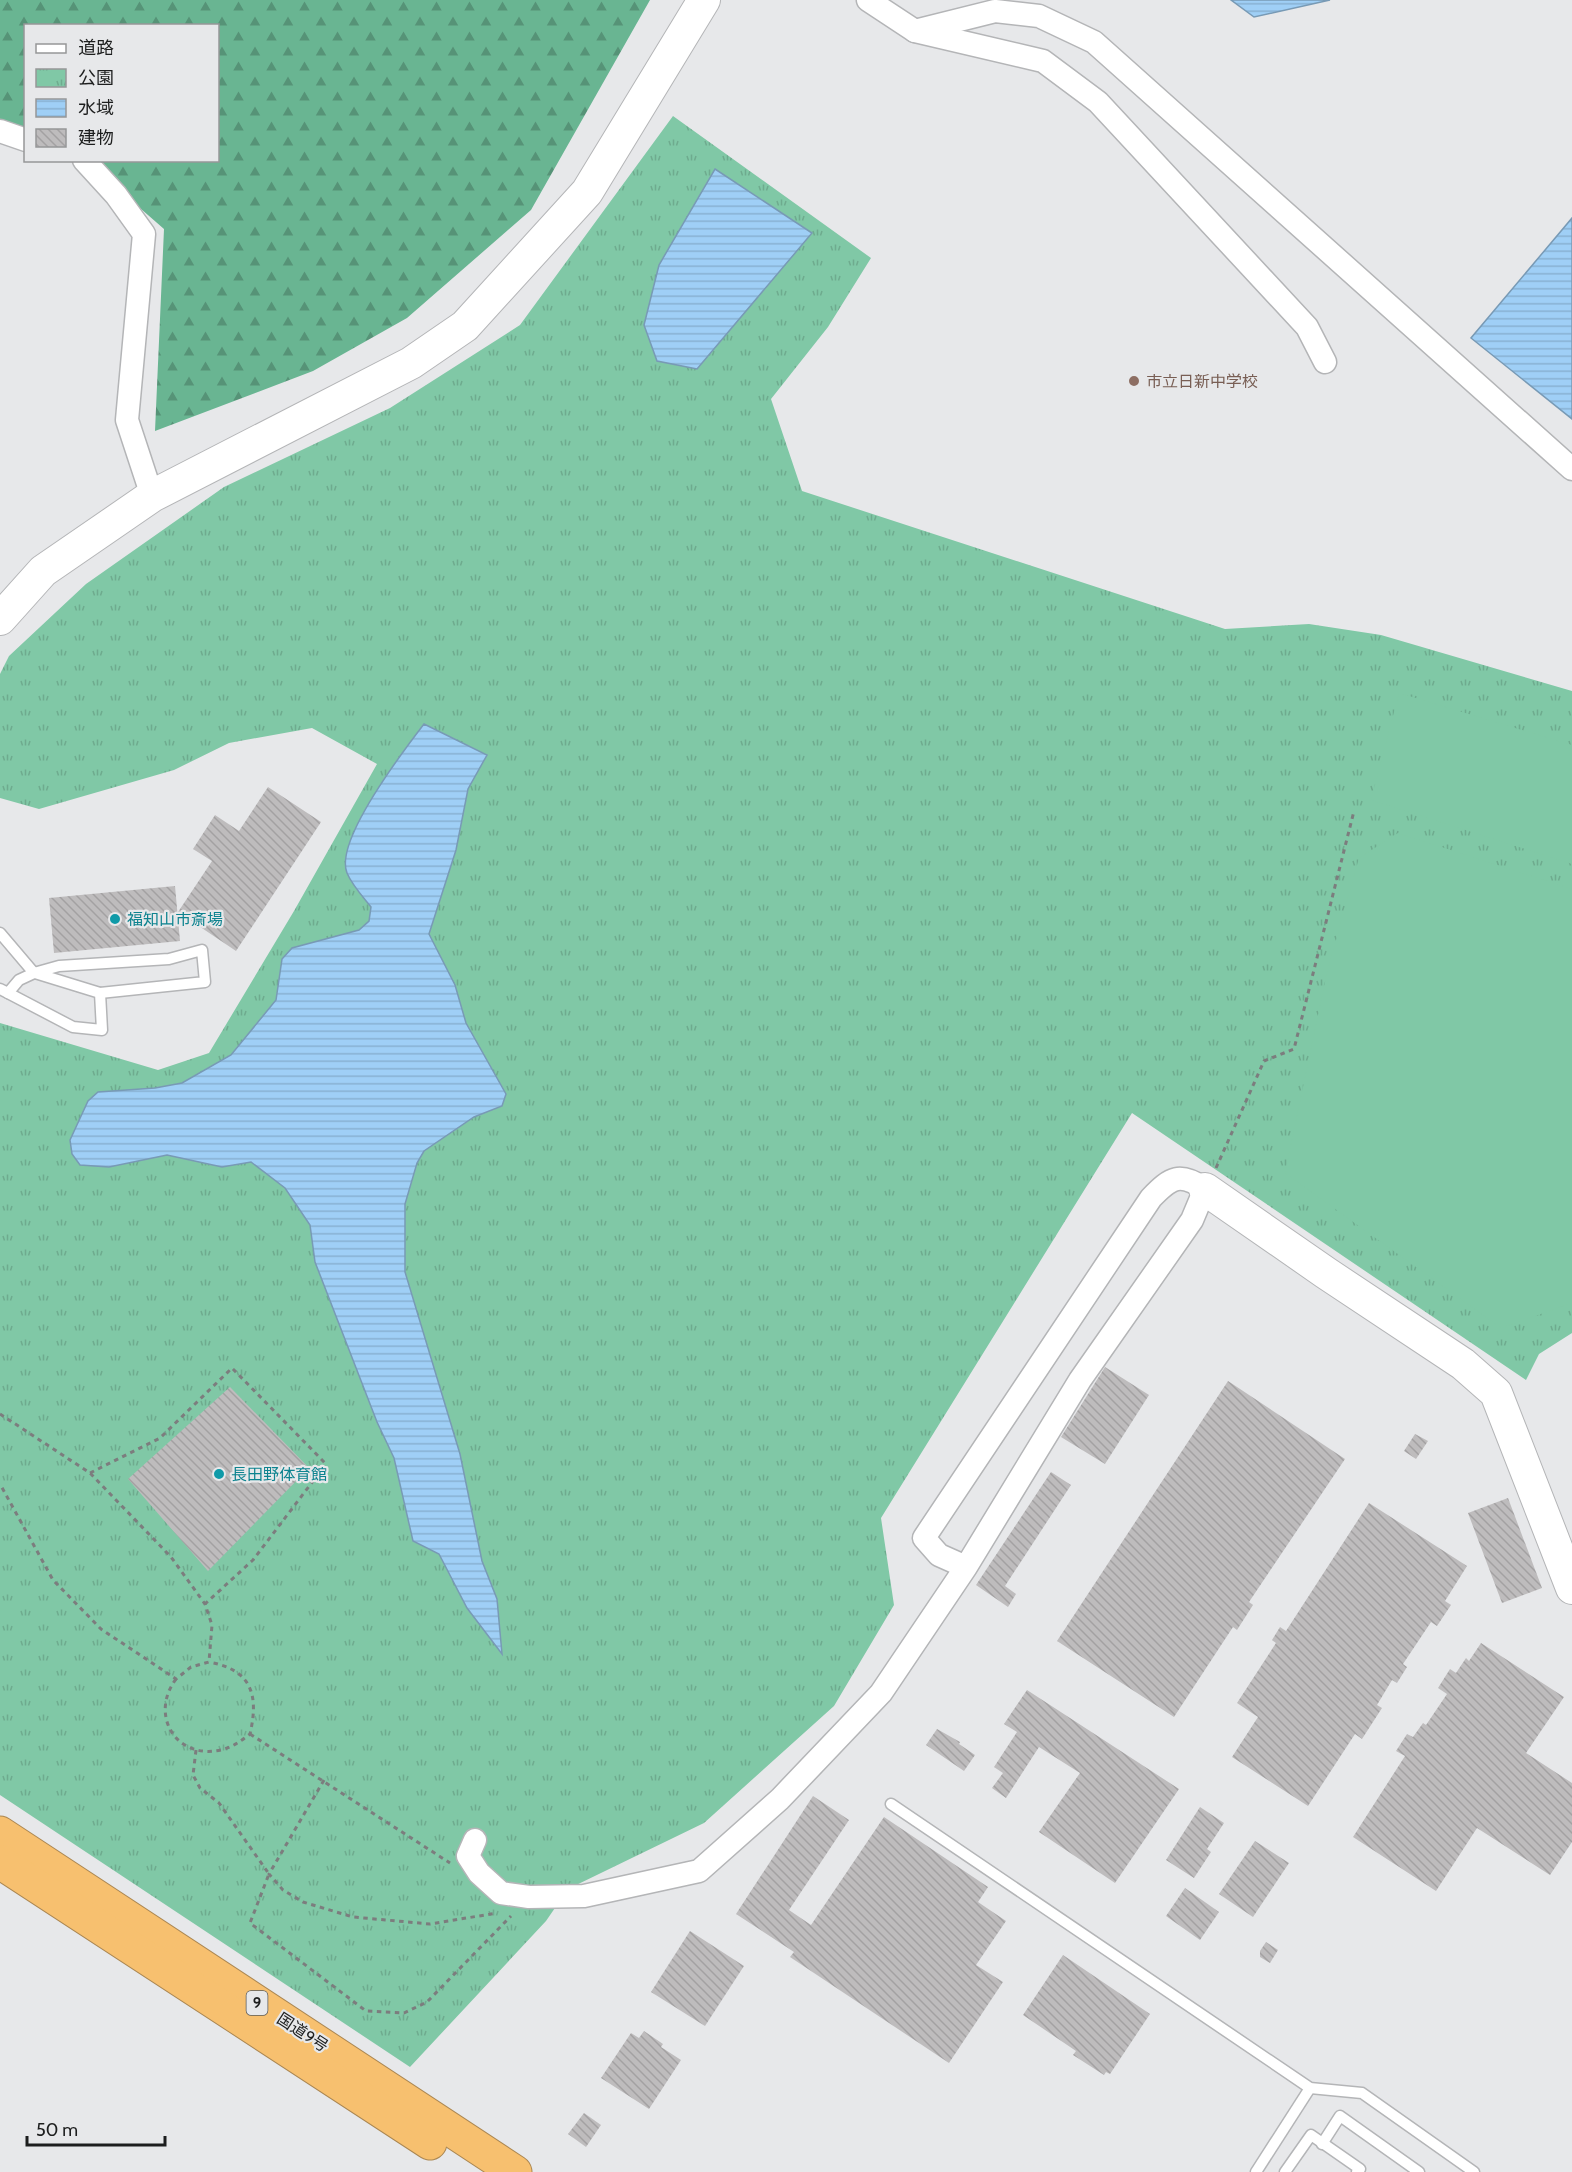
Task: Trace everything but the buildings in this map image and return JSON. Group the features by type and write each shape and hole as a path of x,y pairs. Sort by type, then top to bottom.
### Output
{"highway":[{"path":"0,1814 69,1878"},
{"name":"国道9号","path":"0,1833 515,2172"},
{"name":"国道9号","path":"0,1862 474,2172"},
{"path":"0,1884 99,1943 156,1964"}],"street":[{"path":"0,619 43,571 152,496 411,363 465,326 587,192 704,0"},
{"path":"868,0 915,31 1043,61 1098,102 1307,327 1325,362"},
{"path":"915,31 995,11 1039,16 1094,42 1572,469"},
{"path":"0,131 24,139"},
{"path":"86,162 116,195 144,234 127,420 152,496"},
{"path":"966,1567 939,1555 924,1538 1151,1198 1167,1181 1189,1178 1326,1274 1463,1364 1496,1393 1572,1587"},
{"path":"475,1840 468,1856 479,1873 501,1893 529,1897 584,1896 699,1871 780,1799 881,1693 966,1567 1080,1380 1192,1220 1205,1188"}],"lane":[{"path":"0,933 34,973 100,993 205,982 202,951 169,960 59,966 34,973 4,991 73,1027 102,1030 100,993"},
{"path":"891,1804 1310,2088 1362,2093 1474,2172"},
{"path":"1256,2172 1310,2088"},
{"path":"1322,2144 1340,2116 1419,2172"},
{"path":"1284,2172 1311,2135 1360,2169 1358,2172"}],"path":[{"path":"1205,1188 1264,1061 1294,1048 1354,811"},
{"path":"90,1473 160,1438 232,1368 326,1464 253,1560 205,1604"},
{"path":"0,1414 90,1473 171,1557 205,1604 212,1625 209,1662"},
{"path":"0,1484 53,1580 101,1629 176,1679"},
{"path":"209,1662 229,1666 247,1681 254,1716 250,1734 235,1745 220,1750 196,1750 178,1741 166,1724 164,1705 169,1689 176,1679 191,1667 209,1662"},
{"path":"250,1734 451,1864"},
{"path":"196,1750 193,1775 201,1788 219,1803 268,1874 283,1890 303,1902 353,1917 430,1924 518,1909 427,2002 404,2013 366,2011 250,1923 268,1874 324,1780"}],"green space":[{"path":"0,0 650,0 531,210 407,318 313,371 155,431 164,229 87,162 219,162 219,24 24,24 24,130 0,122"},
{"path":"673,116 871,258 828,327 771,399 802,491 1225,629 1309,624 1381,635 1572,691 1572,1333 1539,1354 1526,1380 1132,1113 881,1518 894,1605 834,1706 704,1823 568,1889 546,1921 410,2067 0,1795 0,1023 158,1070 209,1053 294,911 377,764 312,728 229,743 174,770 39,809 0,798 0,674 9,656 86,584 224,487 390,408 520,325"},
{"path":"1399,693 1572,745 1572,864 1371,800"},
{"path":"1398,833 1572,889 1572,1303 1501,1328 1285,1173 1327,972 1359,858"}],"water":[{"path":"1231,0 1330,0 1254,17"},
{"path":"715,169 812,233 697,369 657,361 644,325 659,265"},
{"path":"1572,218 1572,419 1471,338"},
{"path":"424,724 487,755 468,789 456,850 429,934 455,985 466,1023 506,1094 502,1106 474,1117 424,1151 417,1163 405,1204 405,1272 460,1454 482,1561 497,1599 502,1654 467,1608 439,1554 413,1541 394,1458 377,1422 315,1262 310,1225 285,1188 251,1162 222,1167 167,1155 109,1167 80,1165 72,1154 70,1140 88,1101 98,1092 155,1088 182,1083 231,1055 276,1000 282,959 292,948 359,930 369,921 371,907 347,873 346,858 351,840 373,796"}],"place":[{"name":"市立日新中学校","path":"1134,381"},
{"name":"福知山市斎場","path":"115,919"},
{"name":"長田野体育館","path":"219,1474"}]}
